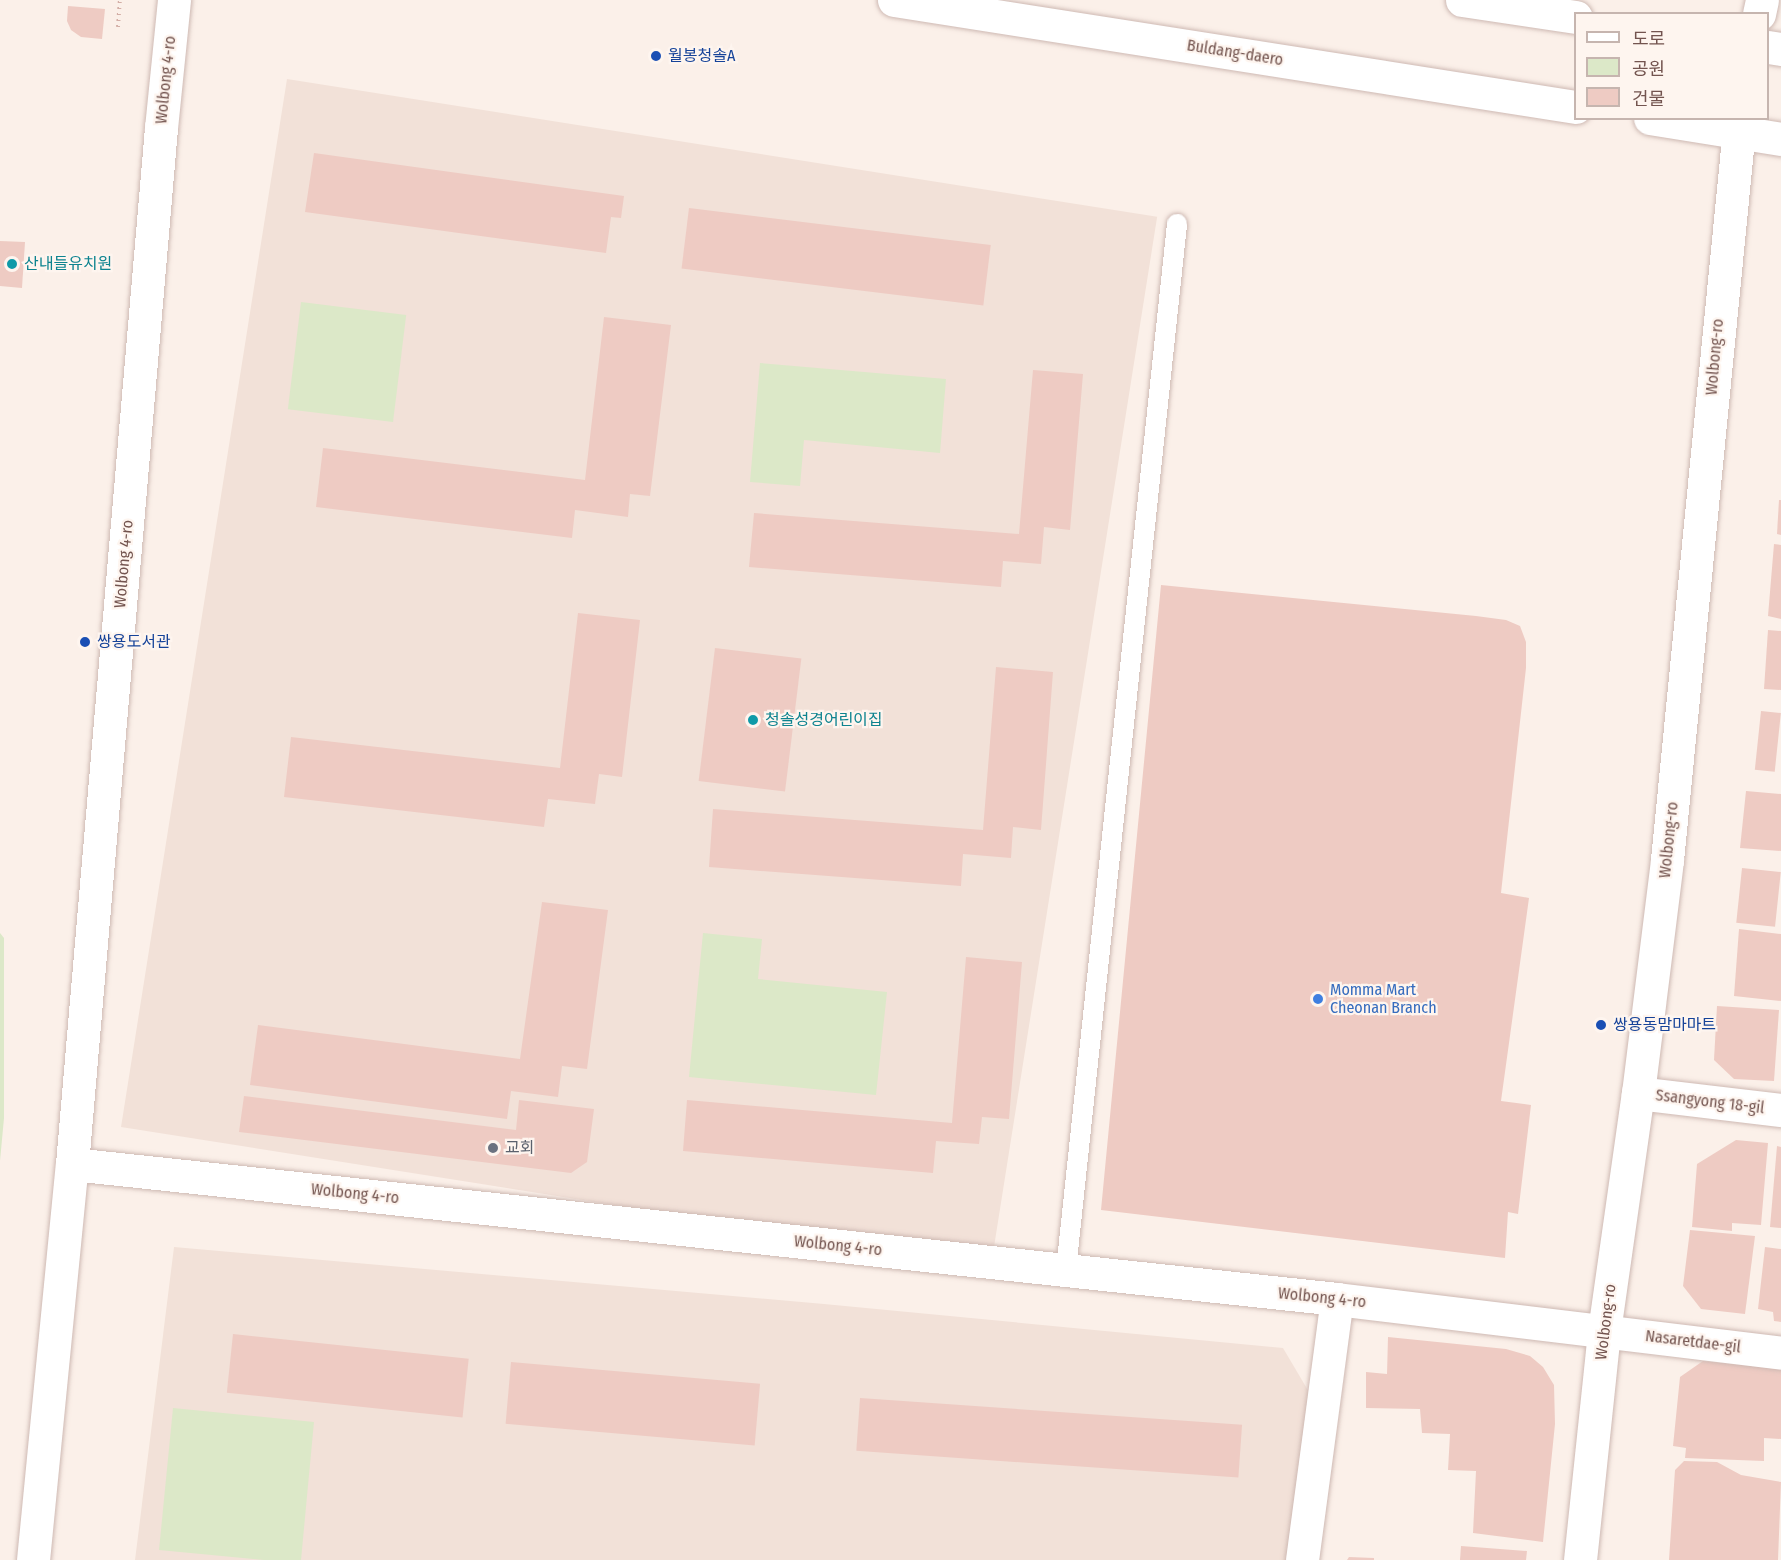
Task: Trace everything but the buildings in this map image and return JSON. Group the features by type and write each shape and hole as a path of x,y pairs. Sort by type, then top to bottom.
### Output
{"street":[{"name":"Wolbong 4-ro","path":"33,1560 72,1164 174,0"},
{"name":"Buldang-daero","path":"894,0 1574,107"},
{"path":"1462,0 1574,17"},
{"path":"1675,120 1738,125 1781,139"},
{"name":"Wolbong-ro","path":"1580,1560 1604,1331 1638,1093 1667,860 1738,125"},
{"name":"Ssangyong 18-gil","path":"1638,1093 1781,1110"},
{"name":"Wolbong 4-ro","path":"72,1164 1336,1299 1604,1331"},
{"path":"1302,1560 1336,1299"},
{"name":"Nasaretdae-gil","path":"1604,1331 1781,1353"}],"lane":[{"path":"1066,1270 1177,224"}],"path":[{"path":"118,27 120,0"}],"shaded area":[{"path":"287,79 1157,217 991,1265 121,1127"},
{"path":"174,1247 824,1304 1283,1348 1309,1392 1288,1560 135,1560"}],"green space":[{"path":"301,302 406,315 393,422 288,409"},
{"path":"760,363 946,379 940,453 804,440 800,486 750,482"},
{"path":"0,933 4,938 4,1118 0,1161"},
{"path":"703,933 762,939 758,979 887,992 876,1095 689,1077"},
{"path":"173,1408 314,1422 301,1560 264,1560 159,1550"}],"place":[{"name":"월봉청솔A","path":"656,56"},
{"name":"산내들유치원","path":"12,264"},
{"name":"쌍용도서관","path":"85,642"},
{"name":"청솔성경어린이집","path":"753,720"},
{"name":"Momma Mart Cheonan Branch","path":"1318,999"},
{"name":"쌍용동맘마마트","path":"1601,1025"},
{"name":"교회","path":"493,1148"}]}
